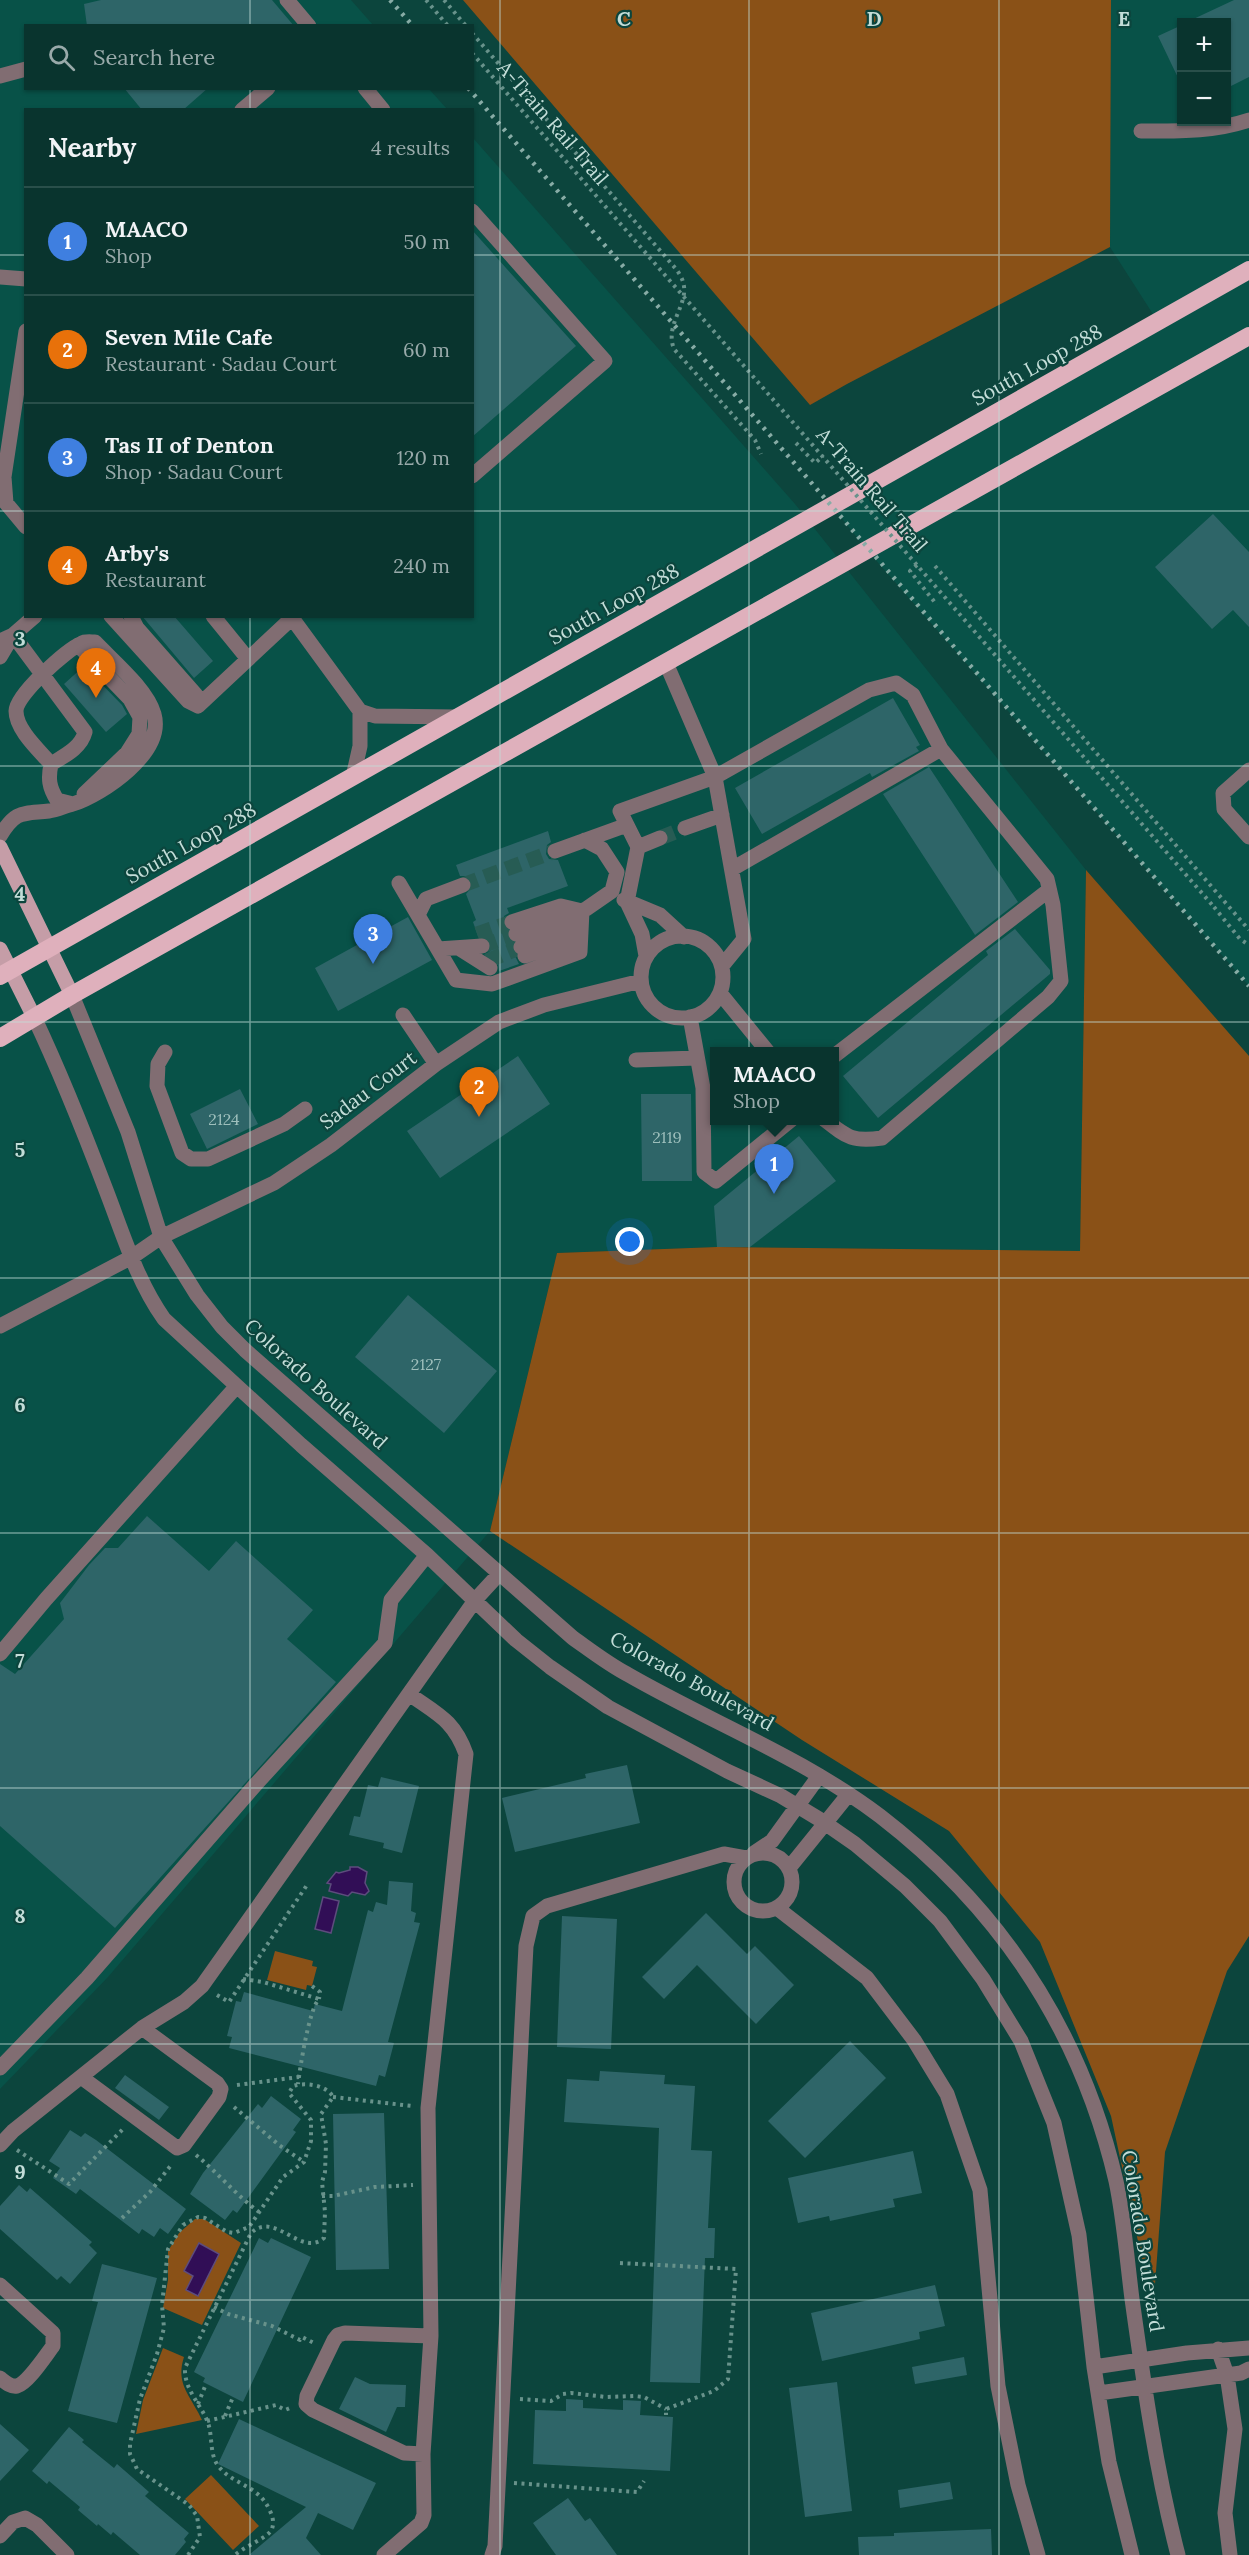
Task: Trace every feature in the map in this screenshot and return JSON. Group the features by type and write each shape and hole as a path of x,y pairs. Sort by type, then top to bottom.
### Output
{"highway":[{"name":"South Loop 288","path":"5,973 1249,270"},
{"path":"0,1038 72,995 1249,336"}],"main road":[{"name":"Colorado Boulevard","path":"0,847 72,995"},
{"path":"0,949 5,973 34,1017"}],"street":[{"path":"287,0 307,24"},
{"path":"0,76 24,70"},
{"path":"244,108 266,90"},
{"path":"367,90 381,108"},
{"path":"1141,131 1192,131 1222,128 1249,120"},
{"path":"474,213 605,361 474,474"},
{"path":"0,277 24,279"},
{"path":"24,344 4,477 6,503 24,524"},
{"path":"0,657 6,638 32,618"},
{"path":"113,618 188,701 198,706 291,618"},
{"path":"132,618 137,628 202,702"},
{"path":"215,618 252,655"},
{"path":"226,618 252,655"},
{"path":"293,618 360,711 375,716 458,717"},
{"path":"6,638 42,675 85,732 83,740 51,765 48,777 50,789 57,800 73,804"},
{"path":"0,836 9,822 27,811 51,811 93,797 136,763 152,741 154,715 142,692 95,642 83,642 78,645 20,696 16,711 19,724 51,765"},
{"path":"666,663 715,777 744,939 722,966"},
{"path":"646,956 642,934 627,902 638,847 620,811 715,777 869,690 897,683 914,695 941,749 1047,879 1053,905 1061,981 1048,998 882,1138 859,1141 832,1125"},
{"path":"353,777 360,746 360,711"},
{"path":"732,869 941,749"},
{"path":"1249,770 1223,793 1224,809 1249,837"},
{"path":"686,828 722,815"},
{"path":"555,851 627,825"},
{"path":"638,847 660,838"},
{"path":"582,910 571,940 519,940 582,910 612,891 617,872 602,849 585,840"},
{"path":"399,883 456,980 492,984 580,952 582,910"},
{"path":"418,915 426,899 463,885"},
{"path":"839,1052 1049,890"},
{"path":"612,891 627,902 660,915 684,937"},
{"path":"684,937 694,938 706,944 716,954 722,966 723,980 720,993 707,1008 690,1017 676,1018 652,1006 644,995 641,968 646,956 656,945 667,939 684,937"},
{"path":"438,949 484,952 460,949"},
{"name":"Sadau Court","path":"0,1326 132,1257 161,1238 274,1182 331,1145 436,1064 499,1022 544,1005 641,981"},
{"path":"720,993 764,1047"},
{"name":"Colorado Boulevard","path":"72,995 128,1132 161,1238 196,1294 244,1350 573,1638 624,1673 764,1744 819,1776 878,1815 935,1861 987,1917 1023,1966 1061,2028 1088,2086 1116,2184 1145,2388 1164,2501 1178,2555"},
{"path":"402,1015 436,1064"},
{"path":"34,1017 67,1088 132,1257 150,1298 164,1319 236,1387 476,1599 516,1640 586,1693 727,1771 798,1805 826,1823 896,1879 940,1921 983,1979 1021,2041 1054,2123 1079,2235 1094,2367 1114,2486 1132,2555"},
{"path":"690,1017 703,1088 709,1107 704,1172 716,1181 784,1125"},
{"path":"165,1052 158,1064 157,1086 182,1153 191,1160 208,1159 284,1124 305,1109"},
{"path":"636,1060 697,1058"},
{"path":"0,1654 46,1599 236,1387"},
{"path":"0,2068 87,1978 257,1783 385,1643 391,1600 427,1555"},
{"path":"3,2142 142,2028 184,2001 202,1986 476,1599 499,1574"},
{"path":"384,2555 421,2523 424,2515 423,2454 431,2336 428,2108 466,1754 460,1737 451,1724 409,1694"},
{"path":"492,2555 498,2482 526,1946 533,1916 547,1906 724,1854 748,1857 768,1853 776,1856 789,1868 792,1886 789,1894 777,1908 768,1911 749,1907 736,1893 735,1874 739,1865 748,1857 772,1841 819,1776"},
{"path":"789,1868 848,1795"},
{"path":"777,1908 867,1978 914,2040 948,2094 980,2190 998,2386 1018,2485 1038,2555"},
{"path":"81,2077 180,2147 219,2097 221,2090 217,2083 142,2028"},
{"path":"0,2285 52,2333 54,2339 53,2346 24,2382 16,2386 8,2385 0,2378"},
{"path":"423,2454 404,2452 313,2410 306,2404 306,2396 338,2335 345,2333 431,2336"},
{"path":"1094,2367 1218,2349 1249,2348"},
{"path":"1218,2349 1227,2375 1234,2429 1225,2513 1230,2555"},
{"path":"1099,2393 1241,2373 1249,2369"},
{"path":"0,2536 14,2522 25,2518 37,2525 67,2555"}],"path":[{"path":"426,0 446,24"},
{"path":"444,0 464,24"},
{"path":"474,35 676,269 684,283 685,291 669,337 674,349 755,440 761,454"},
{"name":"A-Train Rail Trail","path":"474,55 1240,939 1249,945"},
{"path":"796,443 815,463 823,456"},
{"path":"917,564 910,571 937,605"},
{"path":"935,566 1249,930"},
{"path":"212,1992 229,2002 307,1885"},
{"path":"243,1979 263,1982 319,1999"},
{"path":"298,2084 308,2027 314,2003 319,1999 320,1992 312,1986"},
{"path":"237,2085 299,2077"},
{"path":"188,2555 200,2536 197,2516 176,2494 138,2469 130,2454 140,2399 158,2354 164,2328 162,2305 168,2249 180,2228 191,2220 206,2218 227,2232 234,2233 249,2227 283,2177 304,2162 311,2141 312,2128 307,2113 289,2093 290,2089 298,2084 321,2087 333,2097 415,2106"},
{"path":"235,2555 269,2534 273,2523 272,2515 262,2496 226,2474 213,2458 212,2436 207,2421 186,2382 185,2368 243,2247 256,2228 280,2229 307,2244 314,2244 324,2238 325,2212 322,2196 327,2144 321,2114 333,2097"},
{"path":"241,2112 279,2145 304,2162"},
{"path":"3,2142 69,2184 118,2137"},
{"path":"122,2218 150,2192 164,2175 180,2147 213,2169 238,2197 259,2212"},
{"path":"322,2196 403,2185"},
{"path":"502,2398 551,2401 563,2394 571,2393 606,2397 634,2396 644,2397 666,2412 714,2391 728,2379 736,2269 620,2263"},
{"path":"214,2307 228,2314 272,2326 300,2340 304,2338"},
{"path":"198,2404 206,2384"},
{"path":"225,2417 234,2397"},
{"path":"207,2421 276,2405 285,2410"},
{"path":"498,2482 637,2492 644,2481"}],"shaded area":[{"path":"0,0 351,0 372,24 24,24 24,90 430,90 446,108 24,108 24,618 474,618 474,139 795,504 1086,870 1080,1251 717,1247 557,1253 490,1531 108,1977 0,2089"},
{"path":"463,0 1111,0 1110,247 810,405"},
{"path":"1111,0 1249,0 1249,986 867,550 832,506 1158,322 1110,247"},
{"path":"1086,870 1249,1056 1249,1936 1227,1971 1165,2152 1153,2311 1111,2116 1040,1942 949,1831 802,1740 490,1531 557,1253 717,1247 1080,1251"},
{"path":"350,1867 358,1867 367,1872 365,1883 369,1891 365,1895 352,1892 348,1896 329,1891 331,1884 327,1883 336,1872 350,1870"},
{"path":"323,1897 339,1901 331,1933 315,1929"},
{"path":"275,1951 313,1961 312,1966 317,1967 312,1986 307,1985 306,1990 267,1980"},
{"path":"195,2219 204,2219 241,2243 202,2325 163,2308 168,2280 168,2251 179,2233"},
{"path":"199,2243 219,2254 198,2296 186,2290 193,2276 184,2271"},
{"path":"163,2348 184,2357 181,2375 183,2383 202,2420 136,2434 143,2400"},
{"path":"211,2475 259,2526 233,2550 185,2499"}],"building":[{"path":"101,0 272,0 292,24 87,24 84,4"},
{"path":"1234,0 1249,0 1249,77 1231,86 1231,18 1196,18"},
{"path":"1177,27 1177,76 1158,36"},
{"path":"126,90 206,90 185,108 140,108"},
{"path":"474,232 576,346 474,435"},
{"path":"1213,514 1249,552 1249,627 1233,610 1212,629 1155,567"},
{"path":"144,618 176,618 213,661 194,678"},
{"path":"84,666 122,705 127,714 106,732 64,684"},
{"path":"893,698 920,745 916,747 919,751 872,777 870,773 762,834 735,788"},
{"path":"929,767 1018,902 975,935 883,794"},
{"path":"548,831 551,842 547,845 546,854 549,859 558,860 568,886 507,908 509,913 504,916 503,924 519,964 499,971 498,963 487,954 491,950 490,941 486,937 478,936 473,922 476,920 466,894 472,887 472,881 465,876 460,876 456,865"},
{"path":"408,917 432,960 338,1011 315,968"},
{"path":"1015,929 1050,970 1050,974 878,1118 843,1076 988,955 986,951"},
{"path":"518,1056 550,1104 440,1178 407,1131"},
{"path":"240,1089 258,1124 207,1149 190,1114"},
{"path":"641,1094 691,1094 692,1181 642,1181"},
{"path":"799,1136 836,1181 750,1247 717,1247 714,1206"},
{"path":"408,1295 497,1371 444,1433 355,1357"},
{"path":"147,1516 209,1571 236,1541 313,1610 287,1639 336,1682 115,1928 0,1826 0,1664 15,1674 64,1619 60,1603 89,1565 105,1548 118,1548"},
{"path":"627,1765 640,1823 515,1852 502,1798 586,1778 585,1774"},
{"path":"381,1777 419,1786 402,1853 383,1848 384,1843 349,1835 354,1816 360,1817 368,1785 378,1787"},
{"path":"389,1881 413,1883 411,1911 416,1913 414,1922 420,1923 388,2042 394,2043 385,2077 379,2075 376,2086 229,2048 232,2037 227,2036 236,2001 241,2002 244,1992 313,2011 315,2004 342,2011 368,1910 373,1912 376,1902 387,1905"},
{"path":"706,1913 747,1954 755,1946 794,1985 756,2024 697,1965 664,1999 642,1977"},
{"path":"562,1916 617,1919 611,2049 557,2047"},
{"path":"850,2041 886,2078 805,2158 768,2121"},
{"path":"600,2071 665,2075 664,2084 695,2086 691,2150 712,2151 708,2228 715,2228 714,2258 705,2258 700,2383 650,2382 659,2128 564,2122 567,2079 599,2081"},
{"path":"125,2075 169,2107 159,2120 115,2088"},
{"path":"271,2096 301,2119 293,2130 296,2132 237,2213 233,2210 225,2220 190,2194 203,2173 258,2104 262,2108"},
{"path":"384,2113 389,2269 336,2270 333,2114"},
{"path":"70,2130 81,2137 85,2133 96,2140 186,2209 168,2234 160,2228 154,2237 142,2229 139,2234 80,2189 76,2194 53,2178 60,2168 49,2161"},
{"path":"913,2151 922,2193 893,2199 895,2207 830,2221 829,2216 798,2223 788,2178"},
{"path":"19,2185 27,2192 30,2188 92,2242 89,2245 97,2253 70,2284 61,2276 57,2280 0,2229 0,2206"},
{"path":"259,2238 268,2243 271,2238 311,2257 243,2402 203,2382 205,2378 194,2372"},
{"path":"102,2264 157,2278 117,2423 68,2411 98,2302 92,2301"},
{"path":"935,2285 945,2326 919,2332 920,2339 822,2361 811,2313"},
{"path":"964,2357 967,2375 915,2384 912,2367"},
{"path":"355,2377 370,2384 406,2385 405,2407 397,2407 386,2432 339,2409"},
{"path":"837,2382 852,2511 805,2517 789,2388"},
{"path":"566,2399 583,2400 583,2408 623,2410 623,2400 641,2401 640,2415 673,2417 670,2471 533,2464 535,2410 566,2411"},
{"path":"239,2419 376,2483 353,2530 318,2513 306,2538 321,2555 249,2555 306,2507 218,2464"},
{"path":"0,2424 29,2450 0,2481"},
{"path":"69,2427 84,2440 82,2442 114,2468 117,2464 140,2484 149,2492 145,2496 189,2533 184,2539 186,2542 175,2555 140,2555 113,2532 111,2535 98,2524 97,2526 78,2510 80,2507 49,2481 47,2484 32,2471"},
{"path":"950,2482 953,2499 900,2508 898,2490"},
{"path":"568,2498 585,2521 590,2518 617,2555 556,2555 533,2523"},
{"path":"991,2529 992,2555 859,2555 858,2537 894,2536 894,2533"}],"tunnel":[{"path":"660,838 685,828"},
{"path":"463,885 555,851"},
{"path":"477,934 512,922"},
{"path":"482,946 516,934"},
{"path":"487,961 521,947"}],"railway":[{"path":"390,0 411,24"},
{"path":"470,90 1249,986"}],"place":[{"name":"Arby's","path":"96,698"},
{"name":"Tas II of Denton","path":"373,964"},
{"name":"Seven Mile Cafe","path":"479,1117"},
{"name":"MAACO","path":"774,1194"}]}
